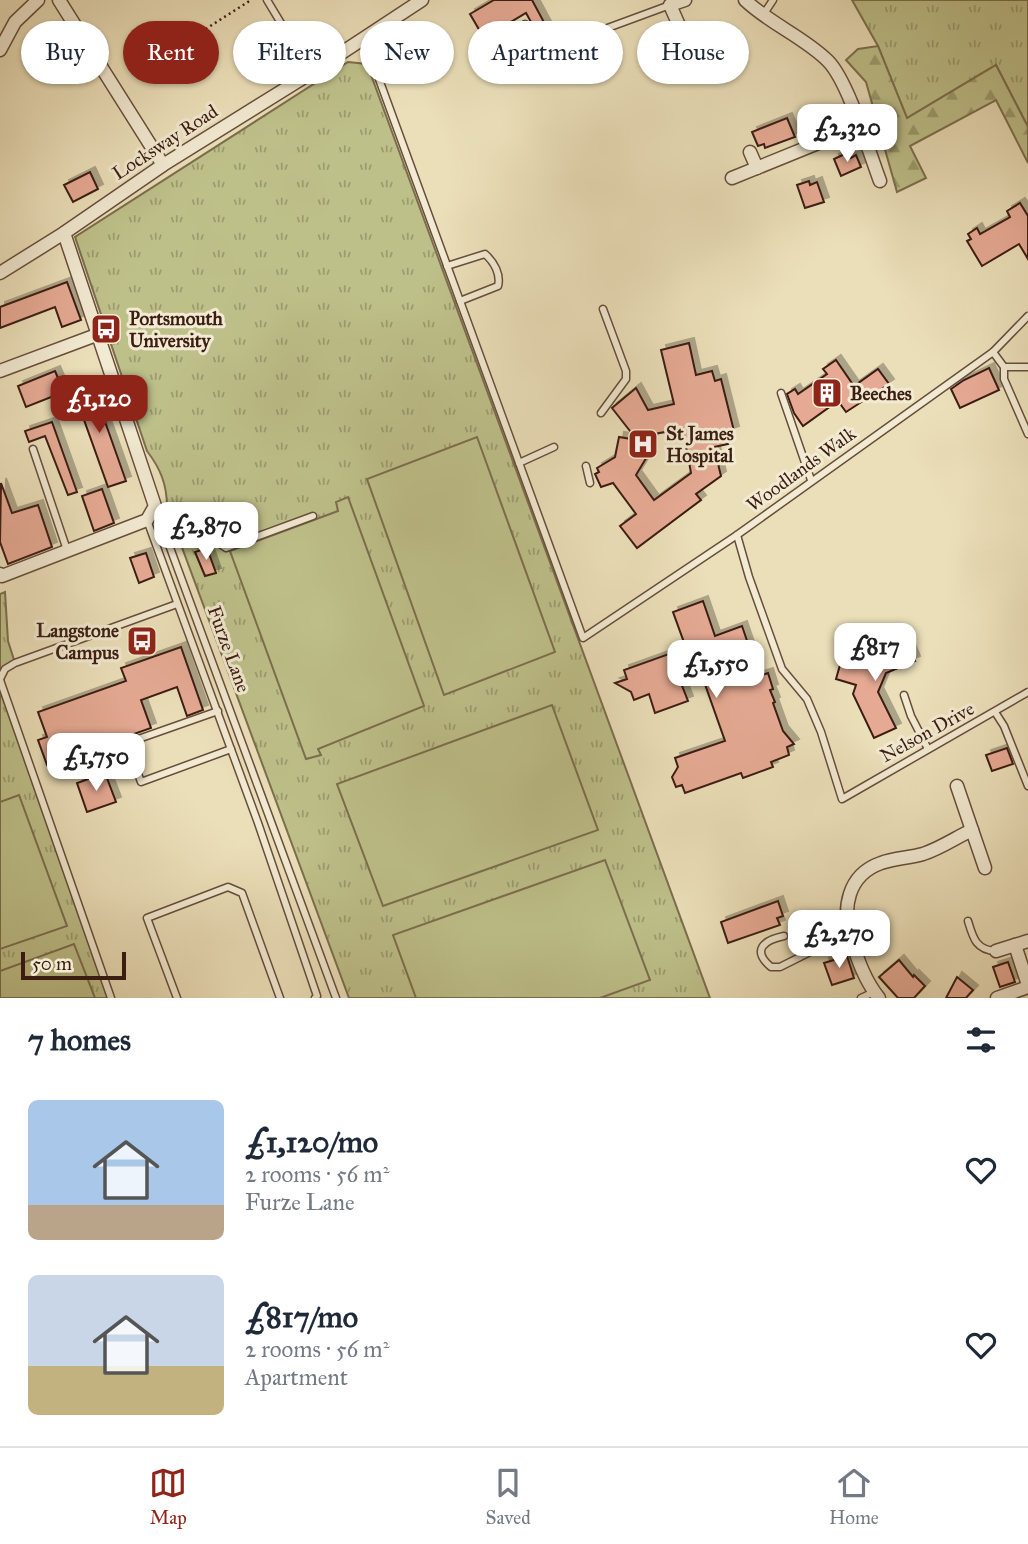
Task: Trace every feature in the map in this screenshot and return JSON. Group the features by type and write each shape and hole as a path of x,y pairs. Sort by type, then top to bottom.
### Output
{"street":[{"path":"0,50 15,22 38,0"},
{"path":"59,0 163,164"},
{"name":"Locksway Road","path":"390,21 422,0"},
{"path":"677,21 670,5 685,0"},
{"path":"745,0 762,16 829,62 860,126 880,181"},
{"name":"Locksway Road","path":"0,272 64,233 163,164 293,84"},
{"path":"732,178 860,126"},
{"path":"750,152 757,168"},
{"name":"Furze Lane","path":"64,233 155,506"},
{"path":"0,371 99,334"},
{"path":"0,574 2,576 147,520 155,506"},
{"path":"957,786 985,868"},
{"path":"874,991 862,970 845,912 849,895 858,878 882,863 940,848 972,830"},
{"path":"996,951 1022,943 1028,986 998,998"}],"lane":[{"path":"267,0 280,21"},
{"path":"762,16 774,0"},
{"path":"623,22 670,5"},
{"path":"381,84 519,463 554,447"},
{"path":"447,266 485,254 493,261 499,279 498,286 460,301"},
{"path":"601,413 626,379 626,371 603,309"},
{"name":"Woodlands Walk","path":"519,463 583,638 737,535 993,352 1028,316"},
{"path":"993,352 1004,367 1004,379 1028,434"},
{"path":"1004,367 1028,367"},
{"path":"780,393 811,480"},
{"path":"33,449 67,550"},
{"path":"586,466 590,483"},
{"name":"Furze Lane","path":"155,506 336,998"},
{"path":"168,542 183,538 210,538 226,548 313,516"},
{"path":"147,520 218,711 317,996 315,998"},
{"name":"Nelson Drive","path":"737,535 782,669 807,699 821,732 842,799 1028,692"},
{"path":"111,998 0,679 5,669 15,663 177,604"},
{"path":"904,695 911,716 928,748"},
{"path":"218,711 127,743 141,782 231,750"},
{"path":"995,712 1004,726 1028,786"},
{"path":"177,998 147,918 228,887 242,893 280,998"},
{"path":"968,921 974,942 979,948 996,951"},
{"path":"784,936 763,944 760,952 763,961 771,967 780,967 850,936"},
{"path":"861,998 874,991"}],"path":[{"path":"218,21 251,0"}],"green space":[{"path":"852,0 1028,0 1028,127 996,65 907,118 878,46"},
{"path":"878,46 907,118 996,65 1028,127 1028,163 996,100 910,146 926,178 897,192 866,82 846,60 858,49"},
{"path":"346,63 360,63 360,84 374,84 710,998 349,998 167,507 162,477 147,451 75,237 314,84 346,84"},
{"path":"477,437 555,652 444,695 367,479"},
{"path":"348,497 424,706 318,749 321,755 306,759 230,551 338,511 336,502"},
{"path":"5,592 8,641 15,663 0,679 0,594"},
{"path":"0,680 111,998 0,998"},
{"path":"552,705 598,830 383,906 337,784"},
{"path":"19,795 67,926 0,949 0,802"},
{"path":"605,860 650,980 600,998 416,998 393,935"},
{"path":"74,944 95,998 0,998 0,971"}],"building":[{"path":"494,0 532,0 543,21 530,21 526,13 513,21 474,21 470,14"},
{"path":"787,118 795,137 765,148 764,144 758,146 752,132"},
{"path":"849,152 851,158 856,155 861,167 841,176 834,159"},
{"path":"90,172 98,189 73,202 64,185"},
{"path":"809,181 810,185 817,182 824,202 805,208 797,185"},
{"path":"1020,203 1028,216 1028,259 1019,244 982,266 967,241 971,239 968,234 977,228 980,234 1010,217 1007,211"},
{"path":"67,282 81,320 62,327 55,307 0,328 0,307"},
{"path":"689,343 696,375 712,371 715,381 721,379 734,431 725,434 728,444 714,447 721,476 696,494 701,500 637,548 620,526 636,514 613,483 601,487 595,474 599,472 597,468 615,457 619,437 637,440 612,408 636,388 648,410 674,404 661,350","holes":["683,429 691,473 654,500 636,475 648,455 654,434"]},
{"name":"Beeches","path":"836,360 854,386 878,369 889,384 846,412 838,401 803,426 794,413 787,394 795,389 798,394 827,374 823,369"},
{"path":"989,368 999,390 960,408 951,389"},
{"path":"55,371 64,392 26,407 18,386"},
{"path":"91,382 126,481 108,487 73,389"},
{"path":"52,422 77,492 68,495 45,436 29,442 25,431"},
{"path":"1,483 12,513 38,505 52,547 8,564 0,542"},
{"path":"102,489 114,523 94,531 82,496"},
{"path":"207,548 216,573 205,576 195,552"},
{"path":"146,553 154,577 139,583 130,558"},
{"path":"703,601 715,636 742,626 759,676 768,673 773,689 770,690 775,702 773,703 783,731 794,744 787,747 789,755 771,762 773,767 743,778 741,773 685,793 682,785 676,787 672,777 678,767 675,758 725,741 702,676 681,683 688,701 655,713 649,694 634,700 631,692 615,683 627,679 624,670 686,648 673,612"},
{"path":"906,639 915,661 886,673 878,692 896,728 874,738 853,694 856,685 836,679 842,658 863,664 867,655"},
{"path":"181,647 203,710 187,716 177,687 141,700 151,728 47,765 38,740 47,737 38,712 126,681 121,668"},
{"path":"1007,748 1013,764 992,771 986,755"},
{"path":"105,773 116,802 87,812 77,783"},
{"path":"778,901 783,916 777,918 780,925 728,943 721,922"},
{"path":"847,956 854,978 832,985 824,963"},
{"path":"899,960 913,977 914,975 925,986 914,998 898,998 879,977"},
{"path":"1008,962 1015,982 1000,987 993,967"},
{"path":"957,977 973,990 966,998 946,998"}],"place":[{"name":"Portsmouth University","path":"106,329"},
{"name":"Beeches","path":"827,393"},
{"name":"St James Hospital","path":"643,444"},
{"name":"Langstone Campus","path":"142,641"}]}
